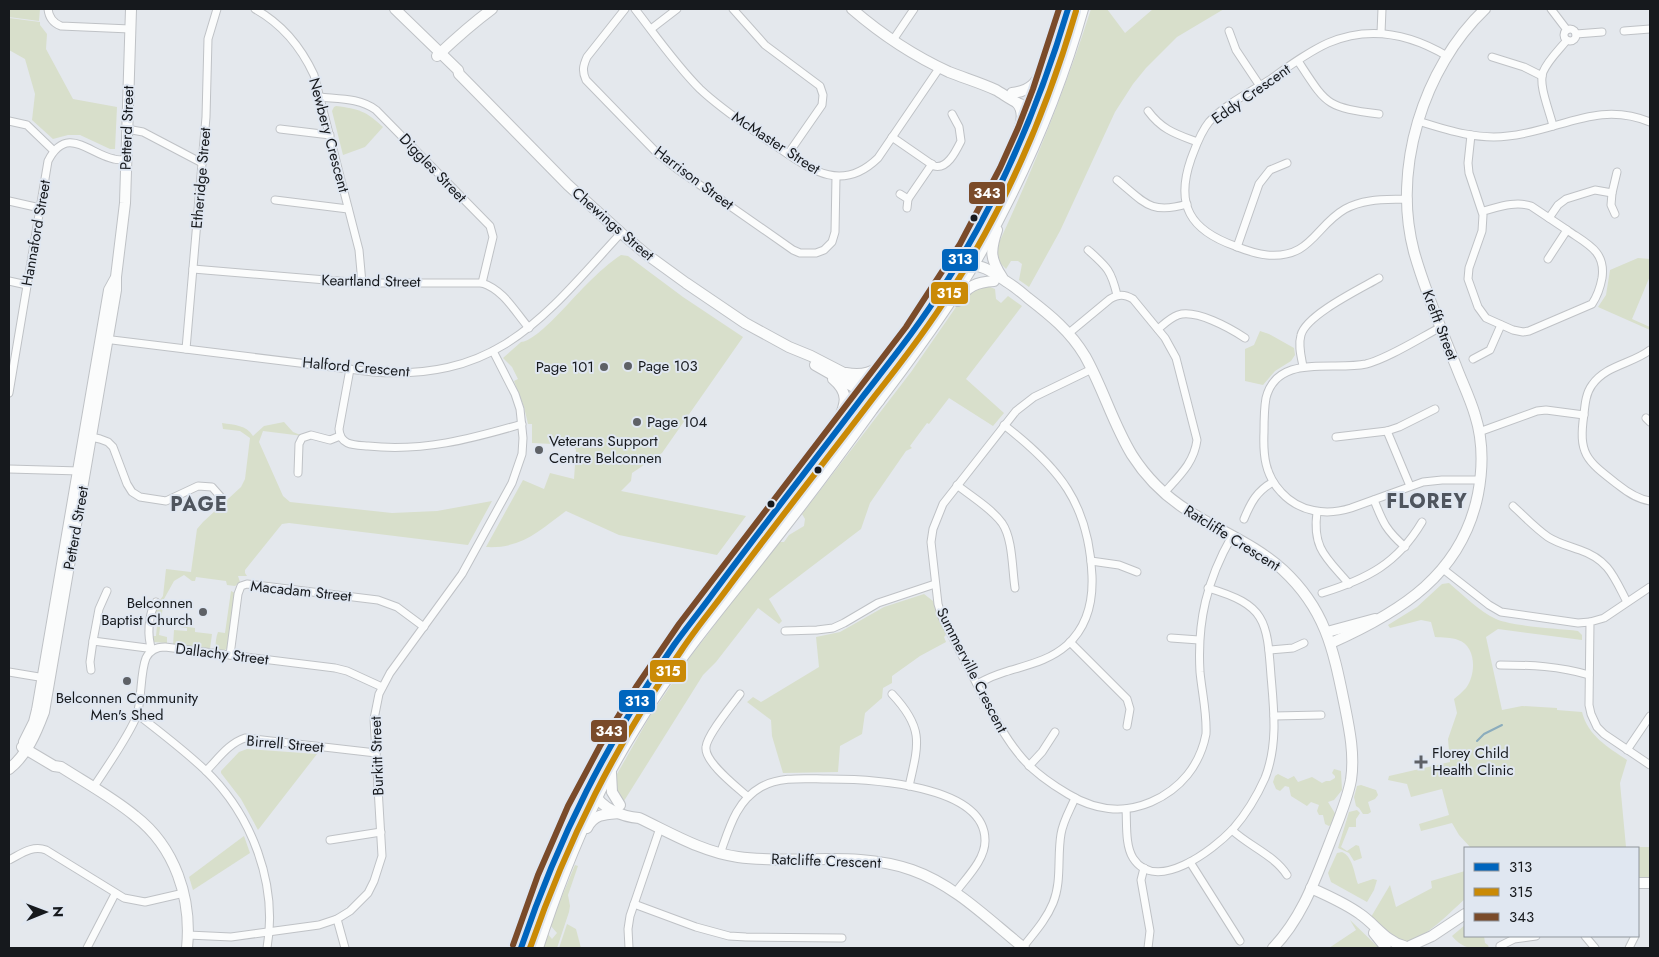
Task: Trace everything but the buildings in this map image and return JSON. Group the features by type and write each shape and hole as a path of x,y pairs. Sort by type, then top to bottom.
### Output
{"street":[{"path":"48,9 54,23 61,26 130,29"},
{"name":"Petterd Street","path":"9,763 37,732 44,712 46,678 104,339 116,290 125,203 131,9"},
{"name":"Etheridge Street","path":"186,349 206,117 208,39 217,9"},
{"name":"Newbery Crescent","path":"255,9 284,30 296,44 314,75 359,250 362,283"},
{"name":"Chewings Street","path":"395,9 419,33 426,44 458,70 459,74 568,185 649,256 738,318 789,347 859,391 867,392"},
{"path":"441,56 471,31 474,24 492,9"},
{"name":"Harrison Street","path":"625,9 587,57 584,63 583,74 586,80 677,170 793,250 808,254 824,250 830,245 834,236 836,177"},
{"name":"McMaster Street","path":"635,9 685,72 706,94 736,118 811,170 820,174 836,177 857,172 871,165 878,158 940,67"},
{"path":"651,29 677,9"},
{"path":"733,9 765,44 815,80 822,88 822,105 788,154"},
{"path":"852,9 893,40 940,67 995,90 1016,103 1021,109 1022,117 1008,160 1005,177"},
{"path":"893,40 914,9"},
{"path":"521,948 551,864 575,811 633,706 669,651 911,336 940,294 972,240 1005,177 1036,107 1048,76 1068,9"},
{"path":"538,948 552,906 596,798 654,698 681,659 777,537 879,401 940,318 973,265 1012,194 1041,130 1059,84 1083,9"},
{"path":"1381,33 1382,9"},
{"name":"Krefft Street","path":"1331,642 1367,627 1397,609 1436,578 1444,569 1462,540 1474,508 1480,480 1479,432 1470,400 1426,289 1414,251 1408,199 1411,152 1418,121 1430,86 1461,35 1485,9"},
{"path":"1551,9 1567,30"},
{"path":"1567,30 1572,29 1576,34"},
{"path":"1624,31 1650,29"},
{"path":"1566,40 1564,36 1567,30"},
{"path":"1229,31 1236,50 1260,86"},
{"path":"1576,34 1602,32"},
{"name":"Eddy Crescent","path":"1408,199 1370,201 1354,205 1334,217 1311,242 1298,250 1288,254 1266,255 1217,240 1208,234 1196,223 1187,204 1185,182 1197,142 1213,118 1316,49 1336,40 1358,35 1381,33 1427,44 1447,56"},
{"path":"1566,40 1573,40 1576,34"},
{"path":"1553,126 1543,88 1542,76 1547,65 1566,40"},
{"path":"1012,93 1022,92 1035,84 1057,45"},
{"path":"1492,57 1524,67 1542,76"},
{"path":"1298,61 1317,91 1330,104 1348,110 1378,114"},
{"path":"1016,103 1036,107 1044,104 1059,84"},
{"path":"995,90 1012,93 1030,100 1039,113 1041,130"},
{"name":"Diggles Street","path":"320,97 357,101 372,107 490,226 493,237 482,283"},
{"path":"1148,111 1158,124 1167,130 1197,142"},
{"path":"892,137 932,164 938,167 945,165 961,141 959,127 952,114"},
{"path":"1418,121 1470,135 1507,136 1603,114 1631,115 1650,122"},
{"path":"9,121 27,125 54,151 63,144 78,143 114,159 126,160"},
{"path":"280,129 330,135"},
{"path":"128,130 143,132 202,162"},
{"path":"1470,135 1468,163 1483,210 1482,230 1468,268 1468,279 1482,313 1490,320 1519,332 1529,331 1592,304 1599,295 1603,269 1600,257 1592,247 1531,206 1517,203 1483,210"},
{"name":"Hannaford Street","path":"9,393 11,362 27,285 48,161 54,151"},
{"path":"1237,247 1259,184 1270,170 1287,163"},
{"path":"907,208 908,199 932,164"},
{"path":"1615,214 1611,205 1617,172"},
{"path":"1117,180 1146,203 1156,208 1165,210 1187,204"},
{"path":"1549,218 1558,205 1566,199 1595,190 1612,193"},
{"path":"900,194 908,199"},
{"path":"1004,284 993,262 992,253 999,224 1012,194"},
{"path":"275,200 348,209"},
{"path":"9,201 40,208"},
{"path":"1548,258 1567,230"},
{"name":"Halford Crescent","path":"104,339 350,369 394,373 425,372 466,363 494,351 529,328 546,314 621,233"},
{"path":"972,240 970,258 973,265"},
{"path":"1088,250 1110,272 1117,295"},
{"path":"940,294 949,287 962,267 973,265"},
{"name":"Ratcliffe Crescent","path":"973,265 979,272 1026,296 1056,319 1084,355 1132,454 1147,474 1164,493 1188,510 1260,552 1285,571 1311,602 1327,632 1331,642 1351,739 1351,780 1342,812 1300,914 1273,948"},
{"name":"Keartland Street","path":"193,270 362,283 482,283"},
{"path":"1303,366 1300,342 1305,326 1315,316 1379,278"},
{"path":"9,281 27,285"},
{"path":"940,318 947,317 963,293 971,286 984,282 1004,284"},
{"path":"482,283 495,288 529,328"},
{"path":"1068,333 1110,299 1117,295 1127,296 1133,299 1172,348 1197,440 1196,450 1189,465 1164,493"},
{"path":"1158,329 1178,315 1192,314 1226,326 1245,338"},
{"path":"1473,359 1490,350 1501,325"},
{"path":"1441,327 1370,363 1303,366 1292,369 1279,378 1272,385 1266,397 1263,450 1265,463 1273,482 1288,499 1317,512 1340,512 1410,486 1429,481 1480,480"},
{"path":"842,372 859,375 875,370 885,363 911,336"},
{"name":"Chewings Street","path":"789,347 842,372 863,386 867,392 879,401"},
{"path":"1650,350 1638,358 1612,368 1598,377 1589,389 1581,439 1583,448 1591,462 1631,494 1650,501"},
{"name":"Burkitt Street","path":"188,935 226,937 320,925 337,919 358,904 368,893 379,869 382,856 374,719 382,687 462,574 517,470 522,454 522,424 515,394 494,351"},
{"path":"350,369 339,429 343,441 351,444 401,448 426,447 464,441 522,424"},
{"name":"Summerville Crescent","path":"1092,369 1034,398 1016,411 943,504 933,529 932,549 935,584 942,617 1011,745 1029,766 1050,784 1075,798 1098,807 1126,809 1149,803 1169,792 1186,777 1198,760 1203,747 1206,727 1200,674 1199,640 1203,607 1216,566 1232,536"},
{"path":"823,370 839,384 845,393 846,402 829,443"},
{"path":"1336,437 1388,431 1436,409"},
{"path":"1479,432 1537,411 1546,410 1584,415"},
{"path":"977,684 1004,672 1046,659 1057,653 1079,631 1088,612 1092,592 1091,561 1087,533 1081,515 1068,489 1043,457 1004,425"},
{"path":"1388,431 1410,486"},
{"path":"298,474 299,444 302,438 311,435 330,440 340,436"},
{"path":"88,437 108,442 113,447 127,484 132,492 140,497 166,501 198,486 212,486 220,496"},
{"path":"9,469 82,471"},
{"path":"1244,519 1252,500 1258,492 1273,482"},
{"path":"957,485 1003,524 1009,542 1015,588"},
{"path":"1374,500 1383,524 1405,547"},
{"path":"1513,506 1548,537 1588,553 1604,563 1627,602"},
{"path":"1317,512 1315,532 1320,548 1349,584"},
{"path":"1322,593 1349,584 1387,564 1405,547 1422,522"},
{"path":"1091,561 1119,565 1137,572"},
{"path":"1444,569 1489,606 1502,612 1578,623 1604,618 1650,587"},
{"name":"Macadam Street","path":"230,655 238,594 242,586 246,584 378,600 397,607 424,627"},
{"path":"785,631 833,628 844,624 878,603 935,584"},
{"path":"1126,809 1129,848 1134,859 1150,871 1161,872 1190,862 1232,830 1252,804 1265,776 1273,746 1274,716 1268,633 1258,614 1240,599 1208,588"},
{"path":"91,670 90,662 99,609 107,591"},
{"path":"93,788 137,714 145,662 152,650 148,637 151,612 156,602"},
{"name":"Krefft Street","path":"1327,632 1364,621 1378,619"},
{"path":"1590,622 1589,705 1594,723 1604,734 1650,765"},
{"path":"1171,638 1199,640"},
{"name":"Dallachy Street","path":"93,641 152,650 158,647 165,647 335,668 382,687"},
{"path":"1070,642 1127,699 1130,709 1127,726"},
{"path":"1270,650 1293,648 1304,643"},
{"path":"1500,665 1554,667 1589,675"},
{"path":"9,672 46,678"},
{"path":"740,694 715,730 706,747 707,755 719,770 748,797"},
{"path":"892,694 906,709 916,733 916,752 909,786"},
{"path":"137,714 206,771 226,793 239,812 258,851 268,889 268,948"},
{"path":"1274,716 1321,715"},
{"path":"1627,750 1650,716"},
{"path":"1029,766 1042,752 1055,732"},
{"name":"Birrell Street","path":"206,771 230,746 246,738 376,753"},
{"path":"26,745 55,759 61,768 121,805 150,830 172,860 184,893 188,920 187,948"},
{"name":"Petterd Street","path":"9,769 26,745"},
{"path":"596,798 593,782 599,766"},
{"path":"573,852 589,824 595,818 620,809 612,792 610,772"},
{"path":"720,854 737,811 748,797 771,783 793,779 864,779 909,786 942,796 963,805 975,814 982,827 985,841 982,854 955,893"},
{"path":"575,811 588,800 596,798"},
{"name":"Ratcliffe Crescent","path":"596,798 606,798 632,818 639,818 693,845 720,854 754,859 873,860 912,870 931,878 955,893 1023,948"},
{"path":"1023,948 1047,916 1053,903 1058,883 1061,833 1075,798"},
{"path":"629,948 628,929 634,904 660,828"},
{"path":"1232,830 1282,867 1287,875"},
{"path":"330,840 381,832"},
{"path":"9,860 30,849 40,848 115,894 134,901 145,902 184,893"},
{"path":"1190,862 1240,941"},
{"path":"1144,868 1141,880 1150,931 1148,948"},
{"path":"1310,891 1336,899 1359,912 1392,942 1407,947 1432,936 1464,915"},
{"path":"1310,891 1355,917 1377,935 1386,948"},
{"path":"87,948 115,894"},
{"path":"634,904 696,927 729,936 746,938 842,938"},
{"path":"337,919 345,948"},
{"path":"1424,948 1432,936"},
{"path":"1500,946 1514,939 1529,937"},
{"path":"1586,937 1595,948"}],"green space":[{"path":"9,9 40,9 39,21 9,17"},
{"path":"1091,9 1107,9 1125,33 1153,9 1224,9 1177,37 1133,84 1115,112 1060,231 1029,287 1019,280 1022,264 1018,261 1011,261 1006,269 999,262 997,247 1048,130"},
{"path":"9,18 40,22 40,25 47,34 46,49 73,99 117,107 115,149 110,149 80,135 68,135 53,139 32,120 35,94 25,59 9,50"},
{"path":"336,106 362,112 372,117 383,127 365,147 343,155 332,111"},
{"path":"621,255 628,256 683,297 743,337 662,453 632,473 631,481 621,491 746,516 717,555 619,535 566,511 530,537 510,545 486,547 523,480 544,489 550,473 574,479 576,450 573,445 532,443 532,424 528,424 514,381 518,379 512,367 503,358 521,342 528,340 546,326 596,275"},
{"path":"1638,258 1650,259 1650,276 1632,319 1650,327 1650,330 1598,307 1606,295 1610,270"},
{"path":"985,285 995,289 996,299 1001,303 1008,296 1022,306 966,379 1004,413 993,426 949,398 929,424 927,423 910,446 912,448 906,451 870,503 861,529 769,599 782,621 779,624 758,608 716,662 703,675 624,801 616,789 617,774 650,716 691,656 768,555 780,542 784,542 789,535 804,526 805,519 802,514 911,372 963,297 968,291"},
{"path":"1260,331 1294,348 1295,355 1291,361 1275,371 1263,385 1245,381 1245,349 1254,345"},
{"path":"284,422 293,432 303,436 263,431 259,442 283,496 290,502 392,513 437,511 492,501 468,545 289,523 282,524 245,570 247,576 238,576 240,582 235,586 227,585 226,581 196,577 195,581 192,581 184,575 174,581 164,599 159,635 167,637 167,643 153,642 152,636 156,636 158,616 154,615 156,607 163,596 166,569 191,572 197,529 241,487 245,479 250,438 240,431 223,429 222,423 244,428 253,436 264,426"},
{"path":"1449,583 1477,607 1490,616 1504,622 1524,626 1578,631 1582,635 1582,640 1498,629 1486,637 1502,710 1522,706 1582,712 1589,728 1594,734 1627,760 1620,783 1626,847 1470,847 1459,835 1452,823 1421,831 1419,824 1449,815 1442,789 1411,797 1407,784 1388,780 1389,776 1450,762 1448,739 1457,713 1454,699 1466,688 1472,676 1472,654 1464,643 1458,640 1435,637 1431,622 1421,620 1390,628 1388,625 1417,607 1442,584"},
{"path":"231,591 235,593 228,647 225,650 216,650 218,632 225,633"},
{"path":"924,594 933,601 946,635 944,637 946,642 920,656 892,676 892,683 883,688 882,698 865,713 862,734 840,746 838,772 783,773 772,736 771,720 747,702 753,697 761,702 819,667 816,637 840,632 884,607"},
{"path":"181,621 181,626 195,628 195,632 212,634 210,649 173,645 174,630 187,631 187,628 180,627"},
{"path":"247,749 317,754 258,830 241,799 221,773 239,752"},
{"path":"1334,769 1341,771 1342,790 1334,800 1328,802 1336,815 1333,823 1329,826 1325,824 1323,815 1319,815 1317,811 1319,805 1311,802 1307,806 1291,796 1289,787 1285,786 1280,791 1276,789 1273,782 1278,774 1288,779 1294,776 1298,782 1312,777 1322,783 1335,778 1332,773"},
{"path":"1361,785 1376,790 1378,795 1375,799 1368,802 1371,812 1368,814 1363,814 1356,806 1354,797 1357,786"},
{"path":"1357,810 1360,813 1356,819 1356,827 1349,827 1341,847 1347,851 1356,845 1359,846 1362,858 1354,861 1349,853 1338,848 1349,812"},
{"path":"244,836 250,853 193,890 189,877"},
{"path":"1639,847 1650,847 1650,878 1639,879"},
{"path":"1342,852 1351,861 1358,884 1373,879 1377,880 1367,902 1331,882 1328,873 1337,853"},
{"path":"575,865 578,866 568,895 569,912 557,948 542,948 547,933 552,939 557,933 550,925"},
{"path":"1464,871 1464,900 1422,936 1403,943 1395,942 1371,917 1390,885 1396,907 1432,888 1431,881"},
{"path":"1350,920 1379,948 1329,948 1356,930"},
{"path":"567,924 576,929 581,948 559,948"},
{"path":"1464,926 1464,937 1484,937 1485,943 1489,948 1464,946 1452,936"}],"waterway":[{"path":"1477,741 1484,734 1502,725"}],"transit line":[{"name":"343","path":"513,945 538,875 568,806 600,746 636,687 679,624 906,327 960,244 1000,168 1018,128 1059,9"},
{"name":"313","path":"521,948 568,828 606,754 650,681 674,645 916,327 965,251 1000,185 1031,116 1068,9"},
{"name":"315","path":"530,948 560,869 595,794 614,758 657,687 699,626 914,345 971,258 1024,156 1065,48 1076,11"}],"place":[{"name":"Page 103","path":"628,366"},
{"name":"Page 101","path":"604,367"},
{"name":"Page 104","path":"637,422"},
{"name":"Veterans Support Centre Belconnen","path":"539,450"},
{"name":"Belconnen Baptist Church","path":"203,612"},
{"name":"Belconnen Community Men's Shed","path":"127,681"},
{"name":"Florey Child Health Clinic","path":"1421,762"}],"district":[{"name":"FLOREY","path":"1427,501"},
{"name":"PAGE","path":"199,504"}]}
